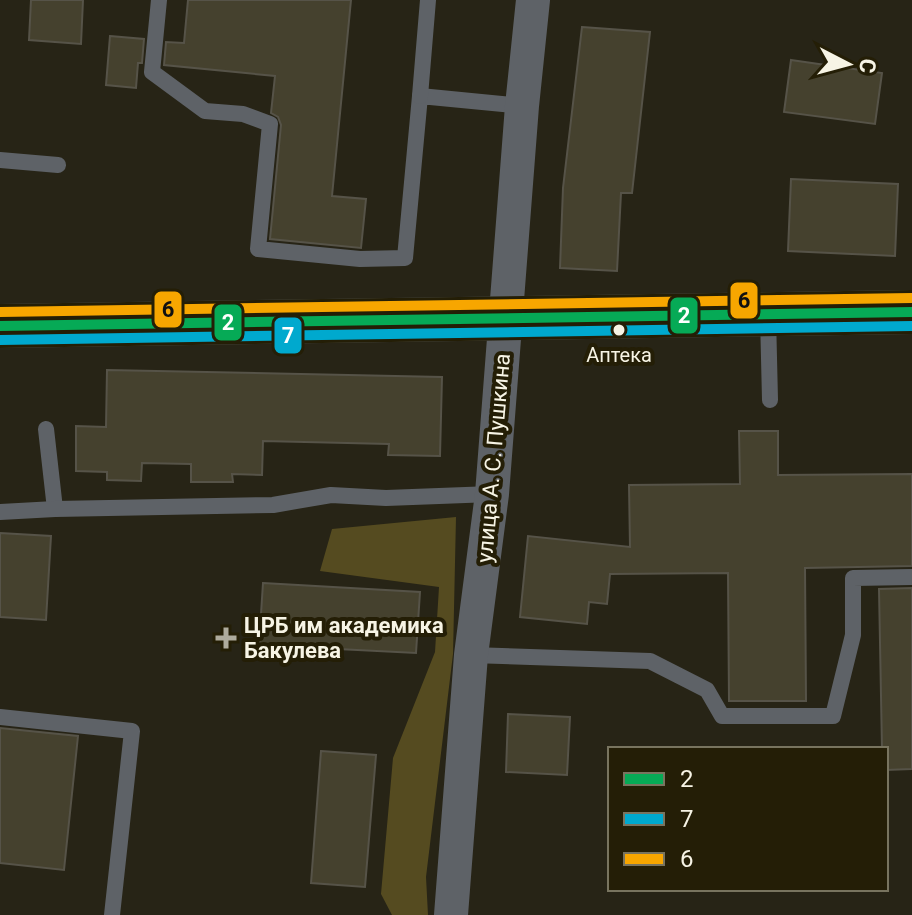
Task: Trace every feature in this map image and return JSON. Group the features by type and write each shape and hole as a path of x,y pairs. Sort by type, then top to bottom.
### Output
{"main road":[{"path":"0,326 912,312"}],"street":[{"name":"улица А. С. Пушкина","path":"451,915 471,655 492,494 533,0"}],"lane":[{"path":"159,0 152,72 205,111 243,114 270,124 258,249 360,259 405,258 428,0"},
{"path":"420,96 522,106"},
{"path":"0,160 58,165"},
{"path":"768,314 770,400"},
{"path":"46,429 55,509"},
{"path":"0,512 273,505 331,495 386,498 492,494"},
{"path":"471,655 650,661 707,690 722,716 833,716 853,635 853,578 912,577"},
{"path":"0,717 132,731 112,915"}],"shaded area":[{"path":"456,517 453,654 426,877 428,915 392,915 381,894 393,758 435,652 439,587 320,571 332,529"}],"building":[{"path":"31,0 83,0 81,44 29,40"},
{"path":"188,0 351,0 332,196 366,199 361,248 270,239 281,125 278,117 271,113 275,76 164,65 166,42 184,43"},
{"path":"582,27 650,32 632,193 621,193 617,271 560,268 563,188"},
{"path":"110,36 144,39 136,88 106,85"},
{"path":"791,60 882,73 875,124 784,112"},
{"path":"791,179 898,184 895,256 788,251"},
{"path":"107,370 442,377 440,456 388,455 389,444 263,441 262,475 232,474 233,482 191,482 191,464 142,463 141,481 107,480 107,472 76,471 76,426 106,427"},
{"path":"739,431 778,431 778,475 912,474 912,566 805,568 806,701 729,701 728,573 610,574 607,604 589,602 587,624 520,617 528,536 630,547 629,485 740,484"},
{"path":"0,533 51,536 46,620 0,617"},
{"path":"263,583 420,592 416,653 259,645"},
{"path":"912,588 912,769 888,770 888,747 882,747 879,589"},
{"path":"508,714 570,717 567,775 506,772"},
{"path":"0,728 78,736 64,870 0,863"},
{"path":"321,751 376,755 365,887 311,883"}],"transit line":[{"name":"6","path":"0,312 912,298"},
{"name":"2","path":"0,326 912,312"},
{"name":"7","path":"0,340 912,326"}],"place":[{"name":"Аптека","path":"619,330"},
{"name":"ЦРБ им академика Бакулева","path":"226,638"}]}
